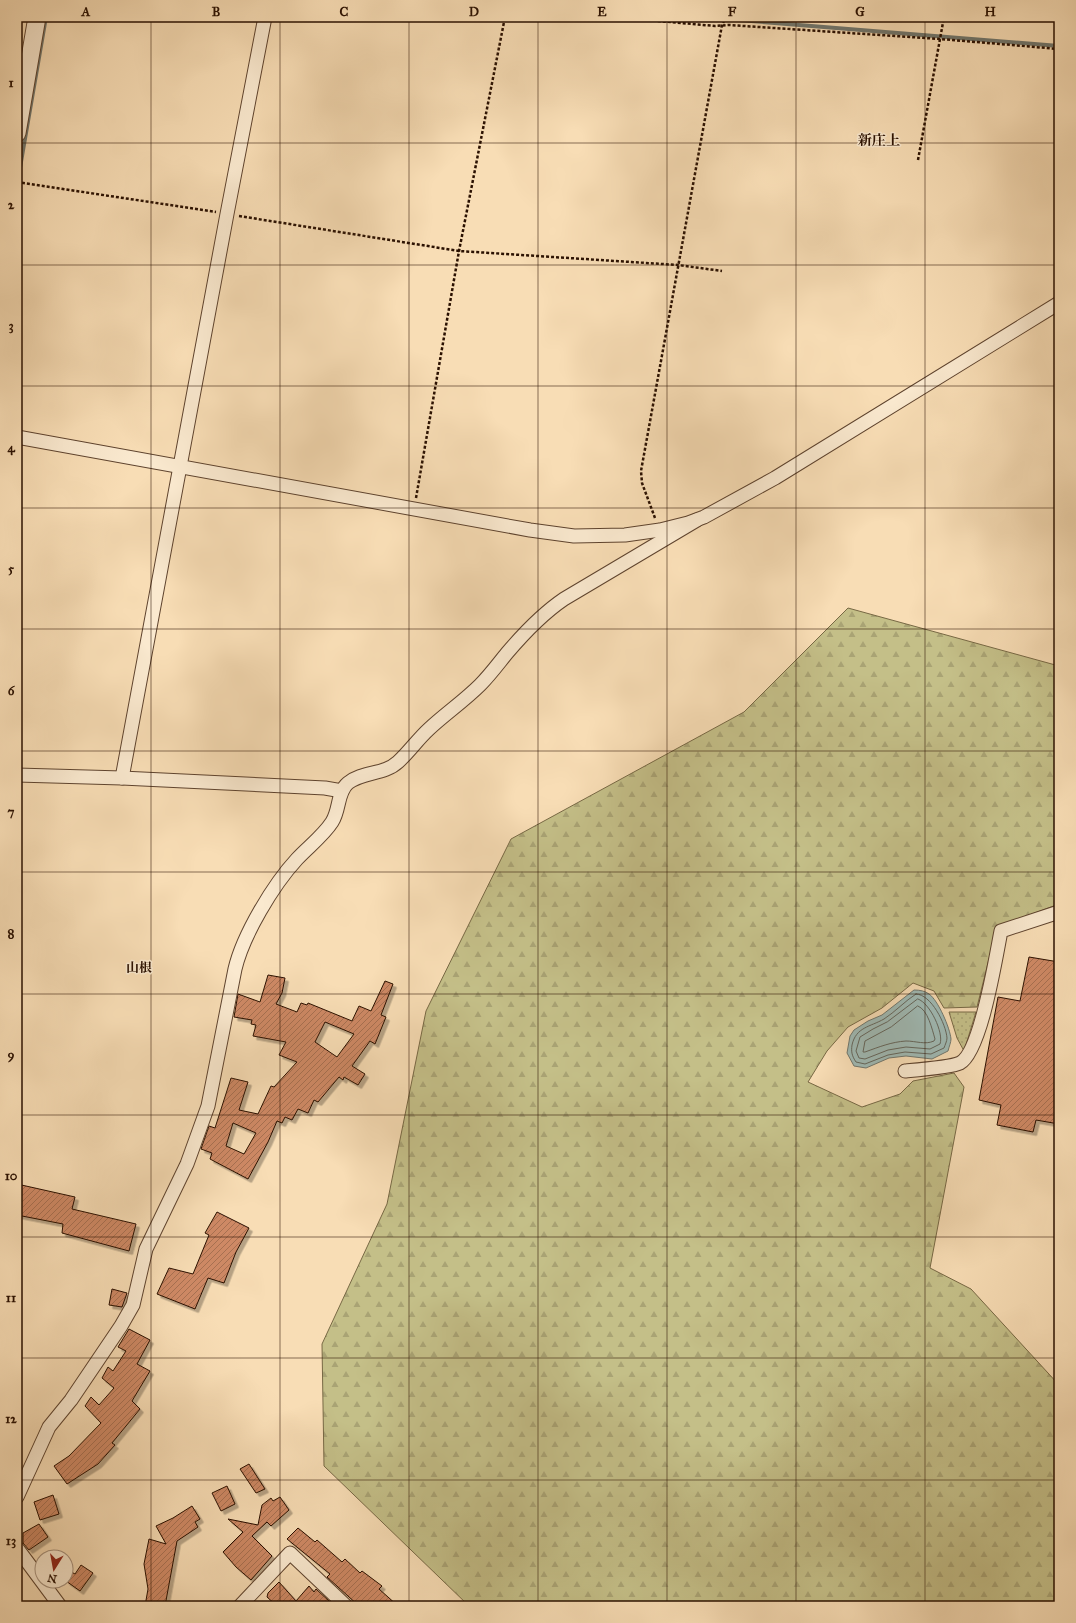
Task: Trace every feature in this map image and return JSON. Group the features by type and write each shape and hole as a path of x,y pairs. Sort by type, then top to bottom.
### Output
{"street":[{"path":"17,133 37,17"},
{"path":"122,778 227,214 266,17"},
{"path":"17,1497 49,1427 72,1400 121,1326 133,1304 146,1249 187,1164 208,1106 238,954 246,937 280,881 296,860 332,821 336,813 342,791 348,783 363,775 385,770 396,763 429,729 480,685 527,630 551,608 564,599 697,520 722,508 775,478 1059,303"},
{"path":"17,437 413,510 574,536 625,535 660,530 697,520"},
{"path":"17,775 122,778 325,788 342,791"},
{"path":"905,1071 958,1064 966,1059 983,1017 1001,931 1059,912"},
{"path":"17,1548 60,1606"},
{"path":"240,1606 290,1553 346,1606"}],"path":[{"path":"413,510 459,251 505,17"},
{"path":"613,17 940,39 1059,49"},
{"path":"660,530 642,482 641,471 722,25 726,17"},
{"path":"918,160 944,17"},
{"path":"18,182 459,251 678,265 722,271"}],"green space":[{"path":"848,608 1059,666 1059,904 997,927 977,1007 944,1008 934,991 913,983 882,1008 848,1027 827,1051 808,1082 862,1107 900,1094 913,1081 954,1073 964,1087 930,1268 971,1289 1059,1385 1059,1606 469,1606 324,1466 322,1344 387,1204 426,1011 511,839 744,712"},
{"path":"949,1012 976,1012 964,1051 957,1038"}],"water":[{"path":"914,990 929,994 940,1008 950,1034 951,1040 948,1051 932,1059 906,1056 889,1058 866,1068 854,1066 847,1053 850,1036 854,1030 868,1021 882,1015"}],"building":[{"path":"1029,957 1059,962 1059,1124 1036,1120 1033,1132 997,1125 1001,1105 979,1100 998,997 1020,1001"},
{"path":"268,975 285,978 282,993 276,1004 297,1012 301,1003 307,1005 308,1003 352,1021 359,1006 371,1011 385,981 393,984 381,1015 386,1017 375,1044 370,1041 352,1066 365,1074 358,1085 344,1077 343,1080 339,1077 318,1102 314,1100 308,1113 298,1109 292,1120 285,1117 282,1123 277,1121 268,1142 248,1179 210,1159 212,1153 201,1149 209,1126 215,1128 231,1078 248,1082 239,1110 258,1114 271,1086 274,1087 297,1062 279,1055 286,1042 253,1036 256,1025 251,1024 252,1020 234,1017 238,994 260,1002","holes":["325,1022 354,1034 337,1057 315,1042","233,1123 256,1133 244,1154 226,1146"]},
{"path":"17,1184 75,1197 72,1209 136,1224 129,1251 62,1233 63,1224 17,1215"},
{"path":"217,1212 249,1228 236,1252 224,1283 208,1278 195,1309 157,1294 169,1268 193,1274 209,1235 205,1233"},
{"path":"112,1289 127,1293 122,1307 109,1305"},
{"path":"129,1329 150,1340 137,1364 150,1371 132,1401 140,1409 112,1443 115,1445 98,1464 67,1484 54,1466 69,1456 101,1423 85,1406 91,1397 99,1405 114,1388 102,1378 108,1367 113,1371 126,1351 118,1347"},
{"path":"249,1464 265,1489 256,1493 240,1469"},
{"path":"227,1486 235,1504 221,1511 212,1493"},
{"path":"53,1495 59,1514 40,1520 34,1502"},
{"path":"280,1497 289,1510 271,1526 267,1522 252,1536 272,1556 251,1580 236,1567 223,1552 243,1532 228,1519 258,1525 262,1505 271,1498 273,1501"},
{"path":"192,1506 200,1519 195,1522 198,1527 177,1541 165,1606 145,1606 148,1589 144,1564 149,1539 166,1544 156,1526 173,1518"},
{"path":"39,1524 48,1537 29,1550 23,1543 23,1533"},
{"path":"298,1528 315,1542 317,1540 342,1562 345,1559 360,1573 362,1571 382,1586 379,1589 398,1606 359,1606 327,1577 330,1574 287,1539"},
{"path":"81,1565 93,1573 80,1591 74,1587 75,1574"},
{"path":"279,1582 296,1601 309,1586 314,1592 316,1589 329,1601 324,1606 277,1606 267,1597 268,1593"}],"waterway":[{"path":"17,185 46,17"},
{"path":"726,19 1059,46"}],"district":[{"name":"新庄上","path":"879,140"},
{"name":"山根","path":"139,968"}]}
